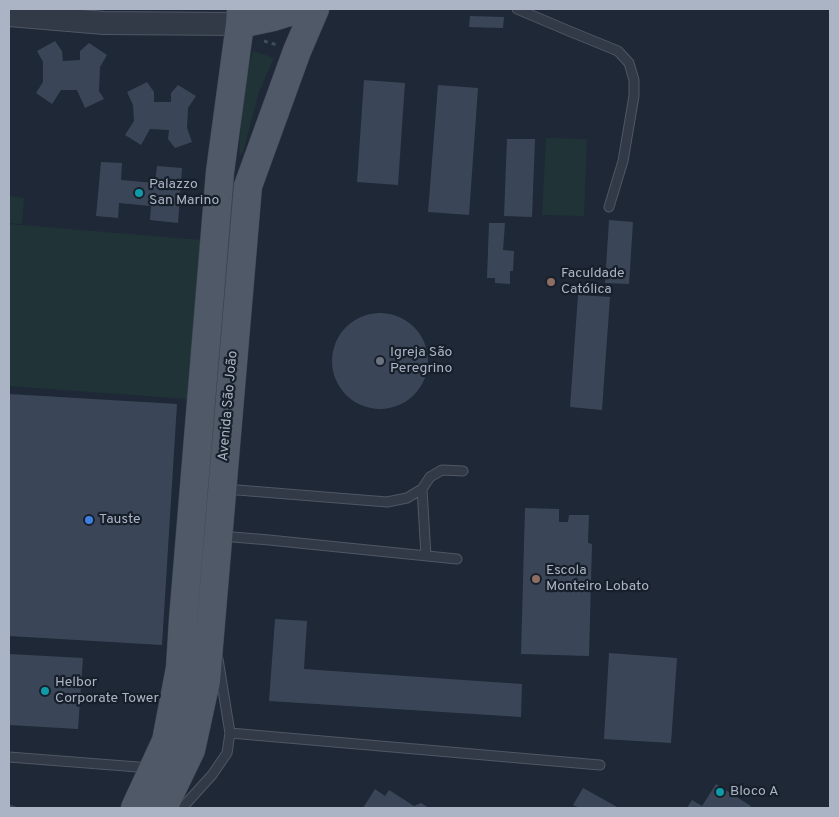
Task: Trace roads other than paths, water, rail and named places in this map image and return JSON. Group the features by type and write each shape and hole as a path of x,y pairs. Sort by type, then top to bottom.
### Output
{"main road":[{"path":"241,16 273,17 299,9"},
{"name":"Avenida São João","path":"163,808 191,750 206,680 248,186 297,51 315,9"},
{"name":"Avenida São João","path":"135,808 166,741 180,668 220,172 241,16"}],"street":[{"path":"9,15 104,23 241,16"}],"lane":[{"path":"517,9 618,51 630,63 634,80 634,96 623,161 609,207"},
{"path":"222,489 387,502 407,498 422,489 430,477 442,470 463,471"},
{"path":"422,489 426,556"},
{"path":"218,536 457,559"},
{"path":"182,808 212,775 227,753 230,733 211,624"},
{"path":"230,733 600,765"},
{"path":"9,757 153,769"}],"place":[{"name":"Palazzo San Marino","path":"139,193"},
{"name":"Faculdade Católica","path":"551,282"},
{"name":"Igreja São Peregrino","path":"380,361"},
{"name":"Tauste","path":"89,520"},
{"name":"Escola Monteiro Lobato","path":"536,579"},
{"name":"Helbor Corporate Tower","path":"45,691"},
{"name":"Bloco A","path":"720,792"}]}
